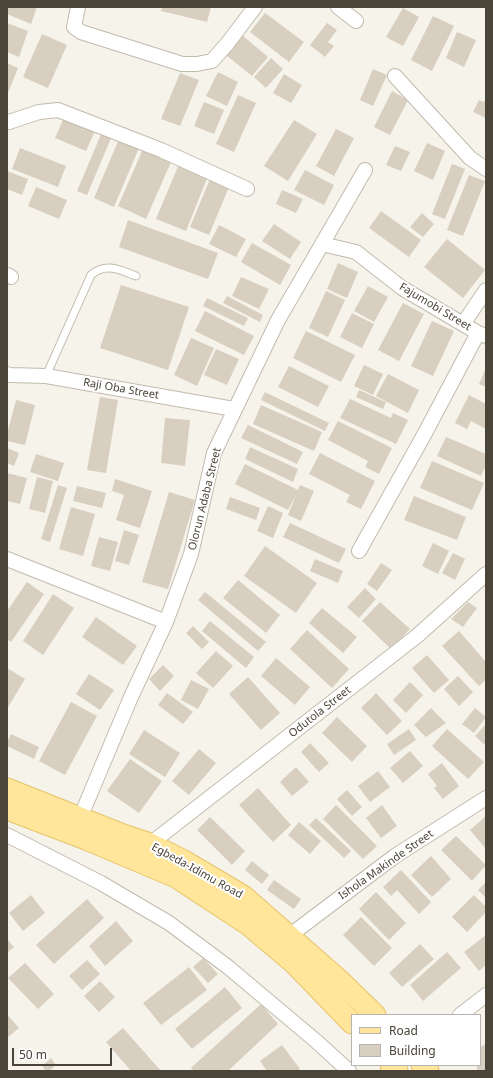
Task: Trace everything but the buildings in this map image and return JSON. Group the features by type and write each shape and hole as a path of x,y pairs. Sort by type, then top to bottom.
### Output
{"main road":[{"name":"Egbeda-Idimu Road","path":"7,789 150,844 182,860 243,896 340,981 374,1014"},
{"name":"Egbeda-Idimu Road","path":"7,809 86,839 176,877 248,925 294,963 351,1022"}],"street":[{"path":"78,7 74,27 81,32 182,64 197,64 212,61 255,7"},
{"path":"338,7 356,21"},
{"path":"395,76 470,158 486,169"},
{"path":"7,121 9,122 39,112 58,110 161,150 247,189"},
{"name":"Olorun Adaba Street","path":"80,818 131,697 166,622 191,554 214,453 278,320 364,170"},
{"name":"Fajumobi Street","path":"322,244 356,252 402,288 482,335"},
{"path":"463,324 486,290"},
{"path":"359,551 482,335"},
{"name":"Raji Oba Street","path":"8,377 46,376 234,409"},
{"path":"7,559 166,622"},
{"name":"Odutola Street","path":"150,844 418,636 486,574"},
{"name":"Ishola Makinde Street","path":"289,936 395,856 486,798"},
{"path":"7,835 101,883 169,922 228,967 349,1071"},
{"path":"461,1014 486,995"}],"lane":[{"path":"46,376 91,275 98,269 113,268 136,276"}]}
